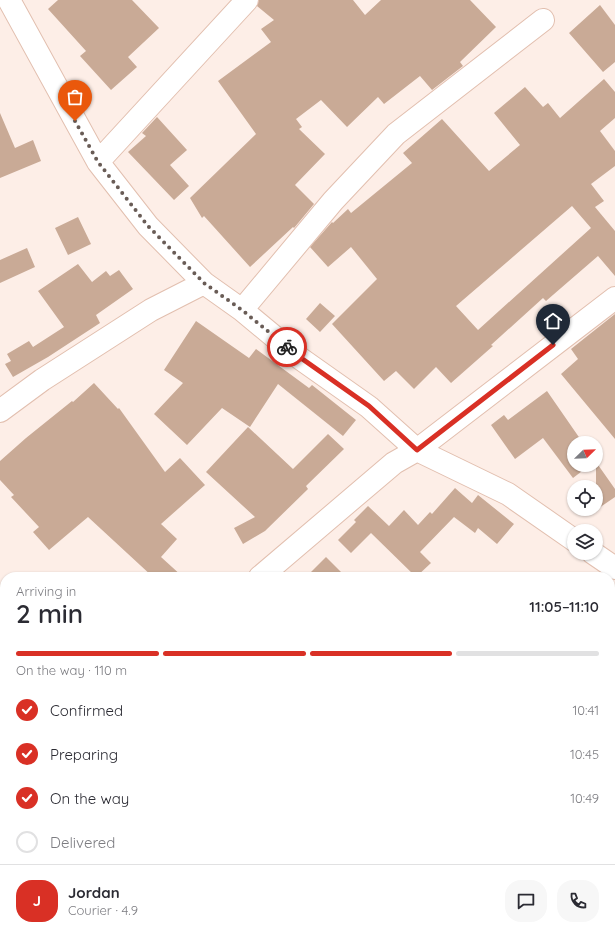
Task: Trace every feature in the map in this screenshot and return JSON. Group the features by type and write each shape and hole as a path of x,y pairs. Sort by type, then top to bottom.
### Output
{"street":[{"path":"9,0 98,162 148,226 204,283 242,310 301,358 369,406 417,450 508,494 567,535"},
{"path":"98,162 248,0"},
{"path":"242,310 333,200 396,134 543,20"},
{"path":"0,411 42,380 152,310 204,283"},
{"path":"266,572 394,463 417,450 615,298"},
{"path":"603,560 615,568"}],"building":[{"path":"58,0 132,0 159,28 128,57 137,67 111,90 80,56 86,51 48,9"},
{"path":"259,0 353,0 365,15 381,0 470,0 496,27 460,62 463,66 432,90 420,76 384,104 378,97 347,127 321,100 296,119 302,127 299,129 325,154 295,185 314,204 294,228 293,227 250,267 204,216 202,218 190,198 256,134 218,81 271,42 261,29 274,20 257,6"},
{"path":"600,5 615,25 615,62 603,72 569,33"},
{"path":"604,79 615,92 615,118 600,131 615,151 615,166 591,184 604,201 595,207 615,231 615,276 598,256 546,301 543,298 491,345 493,346 451,383 436,367 414,389 396,371 384,381 332,324 377,279 351,247 328,267 310,247 332,222 333,223 348,209 351,213 412,163 403,153 442,119 489,171 520,145 494,113 525,87 543,107 548,103 560,118","holes":["572,206 591,228 478,330 456,306"]},
{"path":"0,113 15,148 33,140 41,161 0,178"},
{"path":"157,117 187,150 170,165 189,186 174,200 128,152 146,136 142,133"},
{"path":"78,217 91,244 68,255 55,228"},
{"path":"27,248 35,267 0,283 0,260"},
{"path":"78,264 92,282 106,271 110,276 119,270 133,289 96,315 100,323 48,357 13,377 5,364 11,361 7,354 29,341 33,347 64,327 38,291"},
{"path":"320,303 335,316 320,332 306,319"},
{"path":"615,314 615,439 561,374 578,359 571,349"},
{"path":"196,321 249,358 256,349 309,388 312,385 356,420 343,436 278,384 250,427 222,408 187,445 154,414 183,383 164,370"},
{"path":"94,383 118,409 119,408 165,472 180,458 205,485 161,524 177,539 161,557 178,572 148,572 88,517 49,550 33,532 39,527 11,497 14,495 0,480 0,461 26,438 72,401 73,402"},
{"path":"547,391 578,436 567,436 567,470 543,438 515,459 491,425 504,415 508,420"},
{"path":"248,427 293,469 328,434 344,449 306,486 308,489 265,531 243,544 234,528 255,517 206,472"},
{"path":"568,472 581,472 573,478"},
{"path":"596,472 603,472 615,489 615,497 603,505 603,480 596,480"},
{"path":"455,488 472,503 478,495 514,524 497,544 478,528 475,533 454,517 420,552 431,563 421,572 411,572 371,533 351,553 338,540 356,522 354,520 368,506 389,526 404,510 418,525 430,512 432,514"},
{"path":"326,557 341,572 311,572"}],"way so far":[{"path":"75,121 98,162 148,226 204,283 242,310 287,347"}],"route":[{"path":"287,347 369,406 417,450 553,345"}]}
